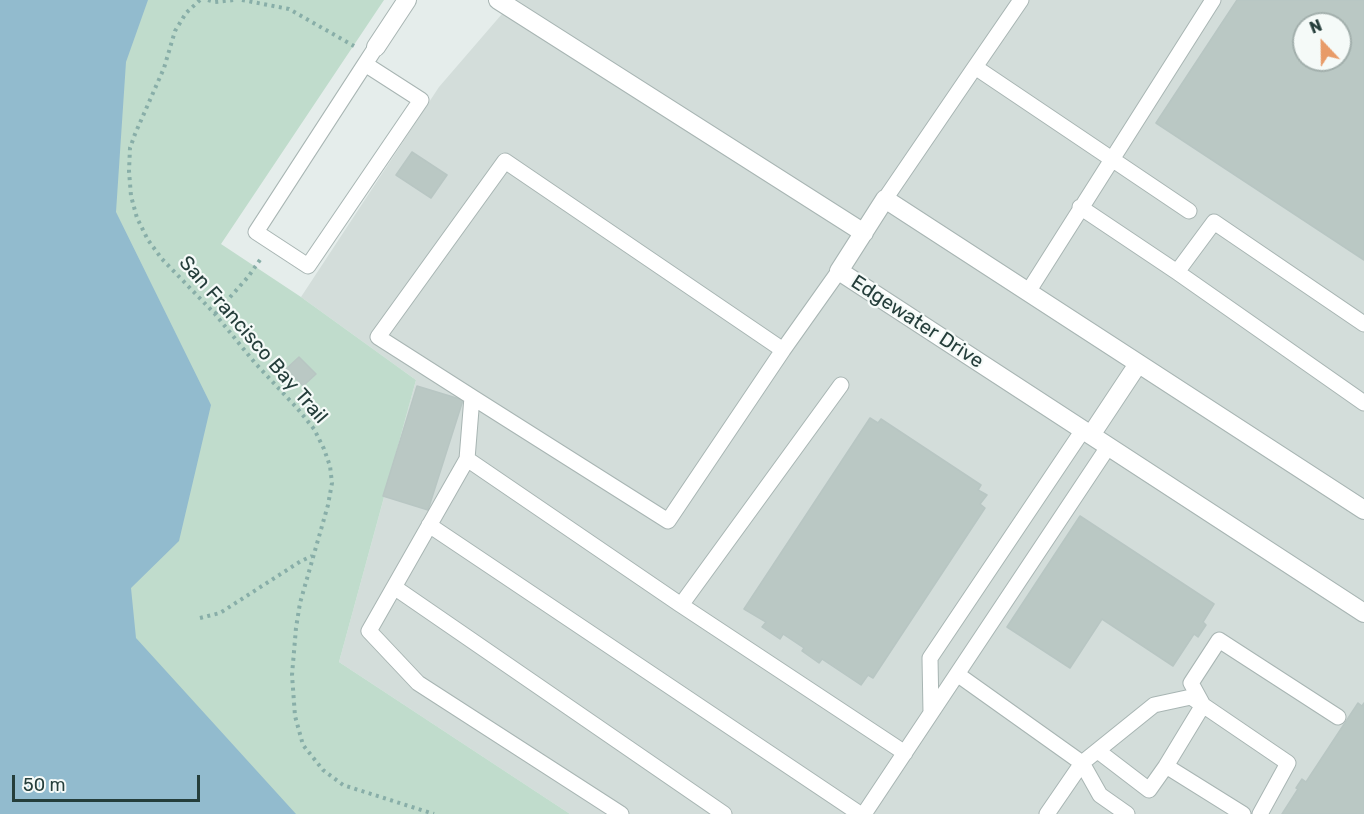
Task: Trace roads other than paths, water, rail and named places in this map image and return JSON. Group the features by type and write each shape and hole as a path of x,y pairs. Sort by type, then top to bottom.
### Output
{"street":[{"path":"371,55 407,0"},
{"path":"498,0 864,233"},
{"path":"885,199 1364,510"},
{"name":"Edgewater Drive","path":"885,199 839,271 1364,613"},
{"path":"1087,433 1138,364"}],"lane":[{"path":"885,199 1021,0"},
{"path":"1028,292 1213,0"},
{"path":"371,55 421,100 308,266 256,232 371,55"},
{"path":"975,67 1189,211"},
{"path":"783,351 505,161 378,337 668,521 839,271"},
{"path":"1080,207 1364,403"},
{"path":"1177,272 1214,222 1364,324"},
{"path":"681,605 841,385"},
{"path":"472,396 467,459 369,631 418,683 621,814"},
{"path":"932,712 930,658 1087,433"},
{"path":"429,525 862,814 1108,447"},
{"path":"467,459 681,605 905,753"},
{"path":"394,587 724,814"},
{"path":"1203,705 1191,683 1219,640 1338,717"},
{"path":"957,674 1082,764 1101,795 1127,814"},
{"path":"1047,814 1082,764 1154,705 1191,696 1288,764 1260,814"},
{"path":"1098,751 1149,790 1203,705"},
{"path":"1166,766 1243,814"}],"water":[{"path":"0,0 148,0 126,62 116,212 211,405 179,541 131,588 136,638 296,814 0,814"}]}
